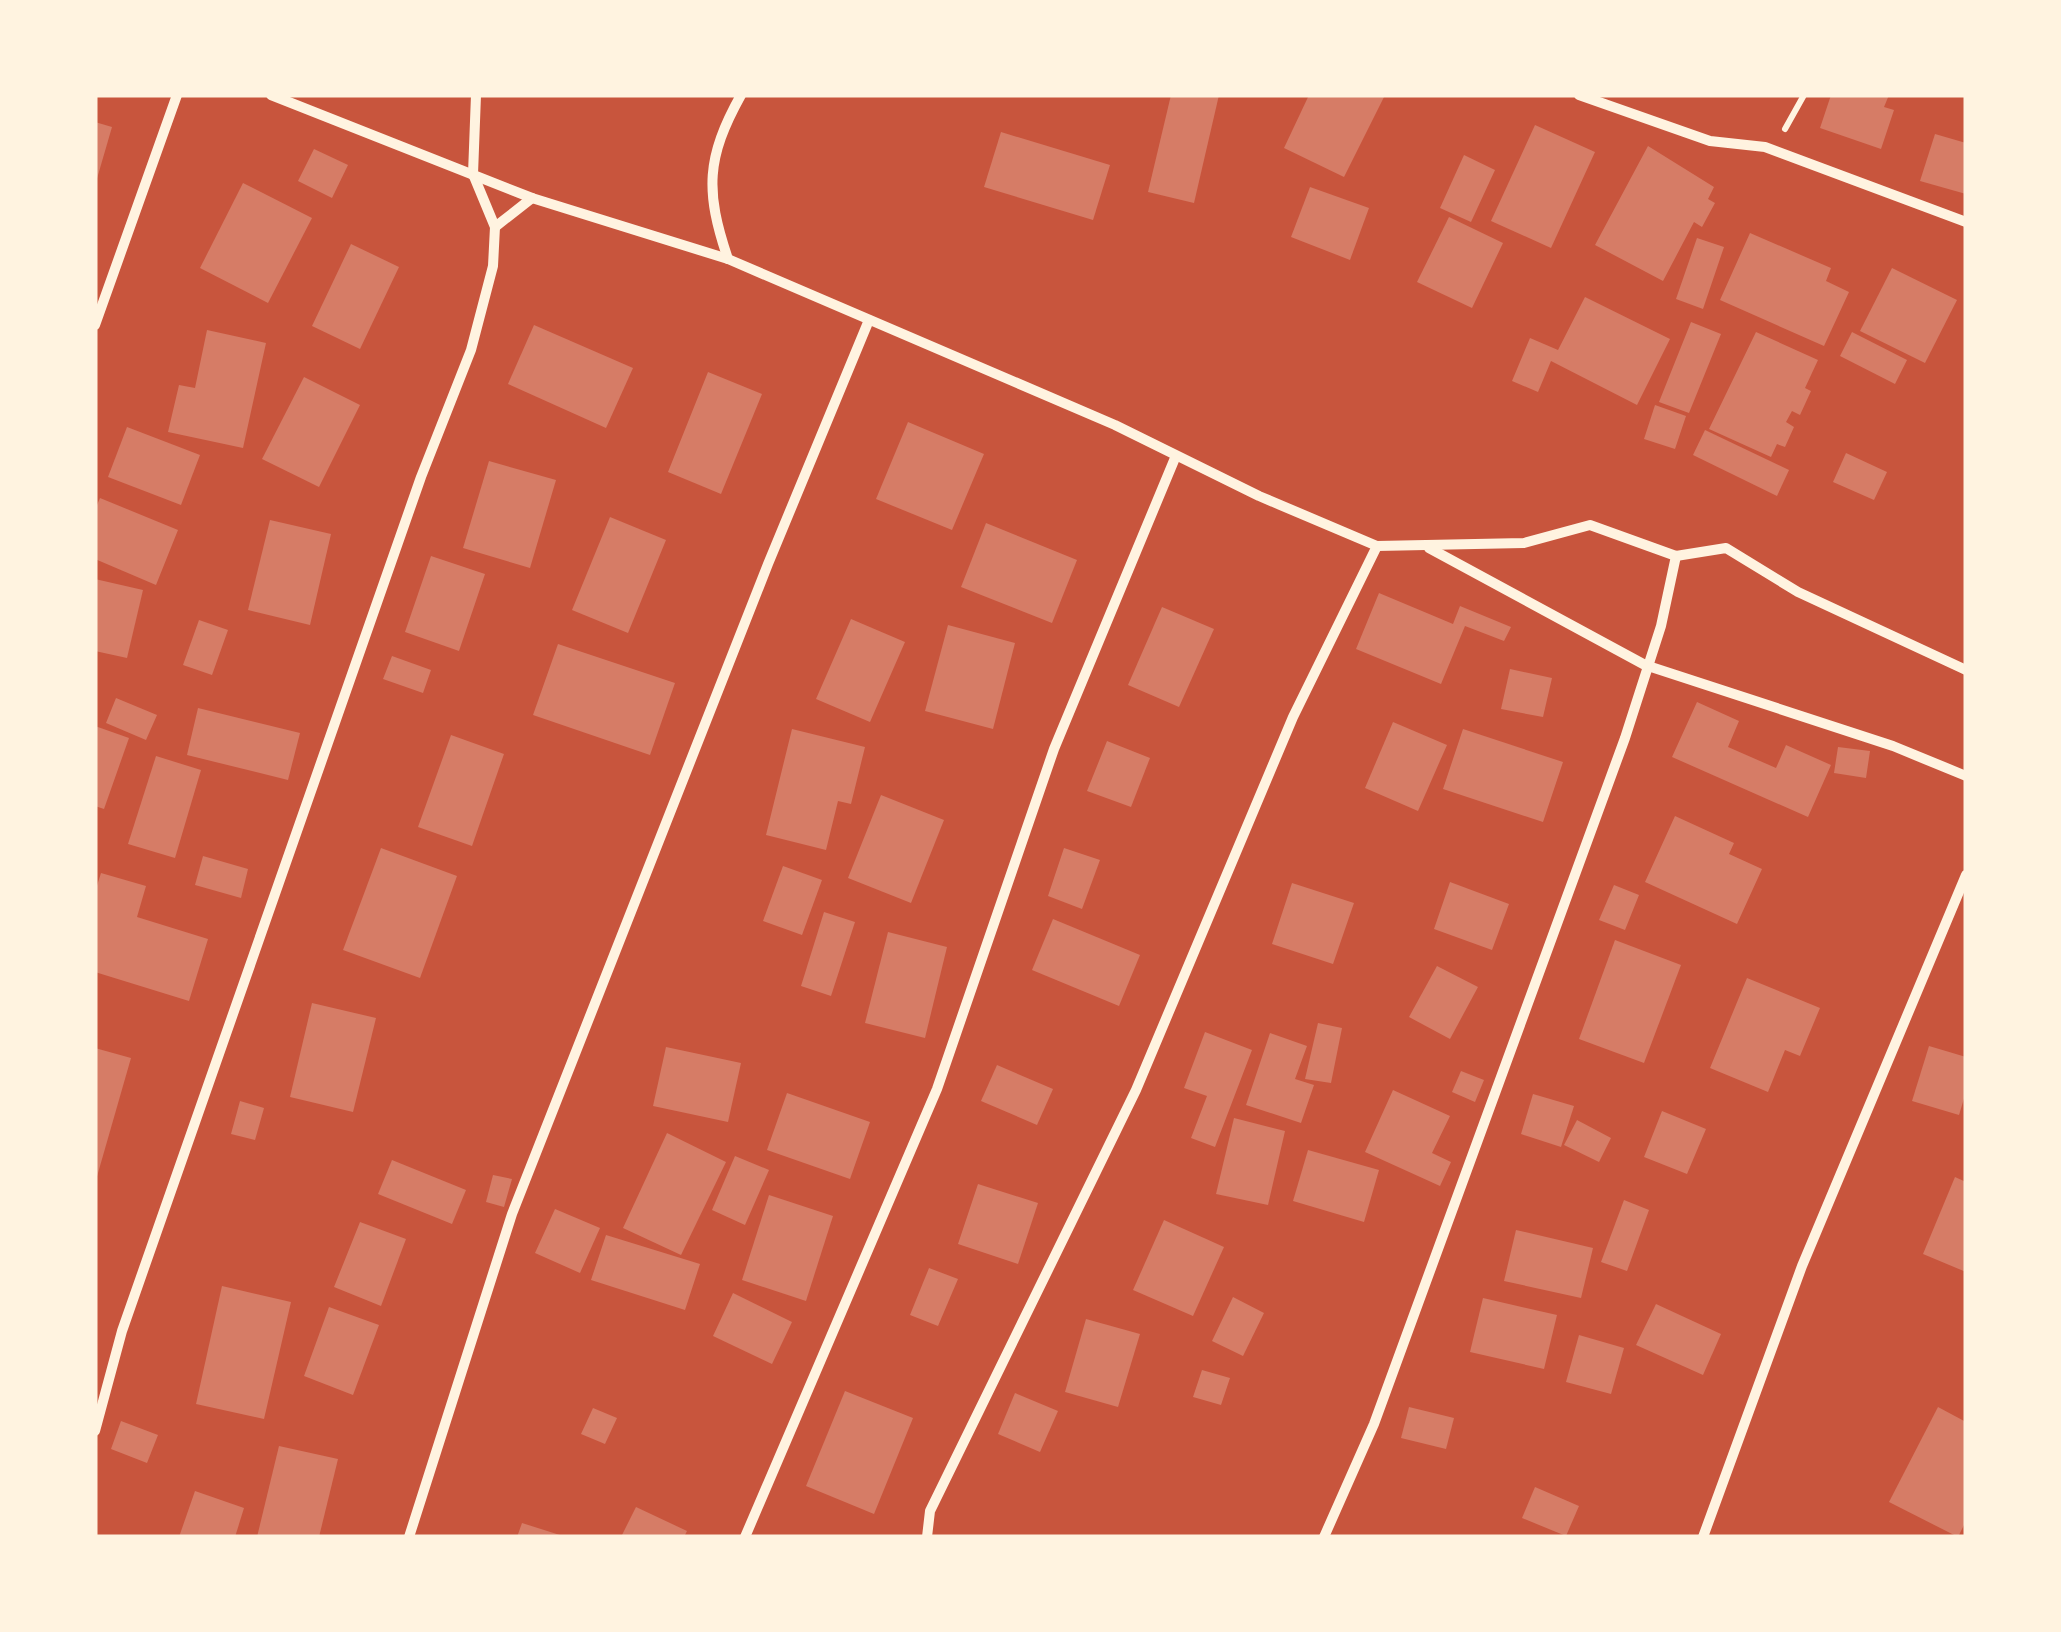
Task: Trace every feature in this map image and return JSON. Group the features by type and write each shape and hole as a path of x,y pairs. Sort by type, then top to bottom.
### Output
{"street":[{"path":"95,325 177,95"},
{"path":"271,95 532,198 728,259 1116,425 1175,458 1378,546 1524,543 1590,525 1676,556 1726,548 1798,592 1966,670"},
{"path":"95,1431 128,1313 421,477 471,350 492,266 494,227 473,174 476,95"},
{"path":"728,259 715,220 712,176 718,136 741,95"},
{"path":"1578,95 1710,140 1765,147 1966,222"},
{"path":"494,227 532,198"},
{"path":"409,1537 512,1214 768,564 869,320"},
{"path":"745,1537 937,1090 1054,749 1175,458"},
{"path":"927,1537 930,1512 1136,1090 1293,717 1378,546"},
{"path":"1428,547 1645,665 1893,746 1966,776"},
{"path":"1324,1537 1374,1424 1625,738 1645,665 1661,626 1676,556"},
{"path":"1703,1537 1802,1266 1966,875"}],"path":[{"path":"1765,147 1789,125 1804,95"}],"building":[{"path":"1171,95 1219,95 1194,203 1148,192"},
{"path":"1309,95 1385,95 1344,177 1284,148"},
{"path":"1831,95 1889,95 1884,107 1894,110 1881,149 1820,128"},
{"path":"95,122 112,127 96,182 95,182"},
{"path":"1535,125 1595,152 1551,248 1491,221"},
{"path":"1001,132 1110,165 1093,220 984,187"},
{"path":"1935,134 1966,143 1966,194 1920,181"},
{"path":"1648,146 1714,187 1708,199 1715,203 1702,227 1694,222 1663,281 1595,245"},
{"path":"314,149 348,165 332,198 298,181"},
{"path":"1464,155 1495,170 1471,222 1440,208"},
{"path":"243,183 312,218 268,303 200,268"},
{"path":"1310,187 1369,208 1350,260 1291,237"},
{"path":"1449,217 1503,243 1472,308 1417,282"},
{"path":"1750,233 1831,268 1826,281 1849,292 1824,346 1720,300"},
{"path":"1697,238 1724,247 1703,309 1676,299"},
{"path":"351,244 399,267 360,349 312,326"},
{"path":"1892,268 1957,300 1925,363 1860,331"},
{"path":"1585,297 1670,339 1637,405 1551,361 1538,392 1512,381 1530,338 1558,350"},
{"path":"1691,322 1721,334 1689,413 1659,402"},
{"path":"534,325 633,368 606,428 508,384"},
{"path":"207,330 266,343 243,448 168,432 179,385 195,388"},
{"path":"1756,332 1818,360 1805,388 1811,391 1800,415 1792,411 1786,422 1794,427 1785,447 1777,444 1771,457 1709,429"},
{"path":"1852,332 1907,360 1895,384 1840,356"},
{"path":"708,372 762,394 721,494 668,472"},
{"path":"304,377 360,405 319,487 262,459"},
{"path":"1655,405 1686,416 1675,449 1644,439"},
{"path":"908,422 984,454 952,530 876,499"},
{"path":"127,427 200,455 181,505 108,477"},
{"path":"1705,430 1789,470 1777,496 1693,455"},
{"path":"1846,453 1887,472 1874,500 1833,482"},
{"path":"489,461 556,480 530,568 463,548"},
{"path":"100,498 178,530 156,585 95,559 95,510"},
{"path":"610,517 666,540 628,633 572,610"},
{"path":"270,520 331,534 310,625 248,610"},
{"path":"986,523 1077,560 1052,623 961,587"},
{"path":"431,556 485,574 459,651 405,632"},
{"path":"95,579 143,590 127,658 95,651"},
{"path":"1379,593 1453,624 1460,606 1511,627 1504,641 1465,626 1441,684 1356,649"},
{"path":"1162,607 1214,629 1179,707 1128,685"},
{"path":"851,619 905,642 870,722 816,699"},
{"path":"199,620 228,630 212,675 183,665"},
{"path":"948,625 1015,643 993,729 925,711"},
{"path":"558,644 675,683 650,755 533,715"},
{"path":"392,656 431,670 423,693 383,679"},
{"path":"1510,669 1552,678 1543,717 1501,709"},
{"path":"116,698 157,715 146,740 106,723"},
{"path":"1697,702 1739,721 1728,747 1776,768 1786,745 1831,765 1808,817 1672,757"},
{"path":"198,708 300,733 288,780 187,755"},
{"path":"1393,722 1447,745 1418,811 1365,788"},
{"path":"95,726 129,738 104,809 95,806"},
{"path":"792,729 865,747 851,804 838,801 826,850 766,835"},
{"path":"1463,729 1563,762 1543,822 1443,789"},
{"path":"451,735 504,754 472,846 418,827"},
{"path":"1107,741 1150,758 1131,807 1087,791"},
{"path":"1838,747 1870,751 1866,778 1834,773"},
{"path":"156,756 201,770 175,858 128,844"},
{"path":"881,795 944,820 911,903 848,878"},
{"path":"1675,816 1734,843 1729,854 1762,869 1737,924 1645,882"},
{"path":"381,848 457,876 420,978 343,950"},
{"path":"1064,848 1100,860 1082,909 1048,896"},
{"path":"203,856 248,869 241,898 195,885"},
{"path":"783,866 822,880 802,935 763,921"},
{"path":"101,873 146,886 137,917 208,939 189,1001 95,972 95,892"},
{"path":"1450,882 1509,904 1492,950 1434,929"},
{"path":"1292,883 1354,903 1333,964 1272,944"},
{"path":"1614,885 1639,895 1625,930 1599,920"},
{"path":"824,912 855,922 831,996 801,986"},
{"path":"1053,919 1140,955 1119,1006 1032,970"},
{"path":"888,932 947,947 925,1038 865,1023"},
{"path":"1615,940 1681,965 1644,1063 1579,1039"},
{"path":"1437,966 1478,987 1450,1039 1409,1017"},
{"path":"1747,978 1820,1008 1800,1056 1785,1050 1768,1092 1710,1068"},
{"path":"312,1003 376,1018 353,1112 290,1097"},
{"path":"1318,1023 1342,1028 1331,1083 1305,1079"},
{"path":"1205,1032 1252,1050 1215,1147 1191,1138 1207,1096 1184,1088"},
{"path":"1270,1033 1307,1046 1295,1079 1314,1085 1301,1123 1246,1105"},
{"path":"1929,1046 1966,1057 1966,1092 1959,1115 1912,1101"},
{"path":"666,1047 741,1063 728,1122 653,1106"},
{"path":"95,1048 131,1058 96,1180 95,1180"},
{"path":"997,1065 1053,1089 1037,1125 981,1101"},
{"path":"1461,1071 1484,1080 1475,1102 1452,1092"},
{"path":"1393,1090 1450,1116 1432,1153 1451,1162 1440,1186 1365,1152"},
{"path":"787,1093 870,1122 850,1179 767,1150"},
{"path":"1533,1094 1574,1106 1561,1147 1521,1134"},
{"path":"240,1101 264,1108 255,1140 231,1134"},
{"path":"1662,1111 1706,1129 1687,1174 1644,1157"},
{"path":"1234,1118 1285,1131 1268,1205 1216,1194"},
{"path":"1577,1120 1611,1138 1599,1162 1564,1145"},
{"path":"667,1133 726,1162 681,1255 623,1228"},
{"path":"1308,1150 1379,1170 1364,1222 1293,1201"},
{"path":"735,1156 769,1170 745,1225 712,1210"},
{"path":"392,1160 466,1190 452,1224 378,1194"},
{"path":"493,1175 512,1179 504,1207 486,1202"},
{"path":"1955,1177 1966,1182 1966,1272 1923,1254"},
{"path":"978,1184 1038,1203 1018,1264 958,1244"},
{"path":"769,1195 833,1216 806,1301 742,1280"},
{"path":"1624,1200 1649,1210 1627,1271 1601,1262"},
{"path":"555,1209 600,1228 580,1273 535,1253"},
{"path":"1164,1220 1224,1247 1193,1316 1133,1290"},
{"path":"360,1222 406,1239 381,1306 334,1287"},
{"path":"1516,1230 1593,1248 1581,1298 1504,1281"},
{"path":"606,1235 700,1264 685,1310 591,1280"},
{"path":"929,1268 958,1279 938,1326 910,1315"},
{"path":"222,1286 291,1302 264,1419 196,1404"},
{"path":"733,1293 792,1322 772,1364 713,1336"},
{"path":"1233,1297 1264,1313 1243,1356 1212,1341"},
{"path":"1483,1298 1557,1315 1544,1369 1470,1352"},
{"path":"1656,1304 1721,1334 1703,1375 1636,1345"},
{"path":"329,1307 379,1325 353,1395 304,1376"},
{"path":"1086,1319 1140,1334 1118,1407 1065,1392"},
{"path":"1579,1335 1624,1348 1611,1394 1566,1382"},
{"path":"1202,1370 1230,1378 1221,1405 1193,1397"},
{"path":"845,1391 913,1418 874,1514 806,1486"},
{"path":"1015,1393 1058,1411 1040,1452 998,1434"},
{"path":"1409,1407 1454,1418 1446,1449 1401,1438"},
{"path":"1938,1407 1966,1422 1966,1521 1958,1537 1889,1502"},
{"path":"593,1408 617,1418 605,1444 581,1434"},
{"path":"121,1421 158,1435 147,1463 111,1449"},
{"path":"279,1446 338,1459 319,1537 257,1537"},
{"path":"1535,1487 1579,1506 1566,1536 1522,1518"},
{"path":"195,1491 244,1508 235,1537 179,1537"},
{"path":"636,1507 687,1531 684,1537 621,1537"},
{"path":"522,1523 563,1536 563,1537 517,1537"}]}
